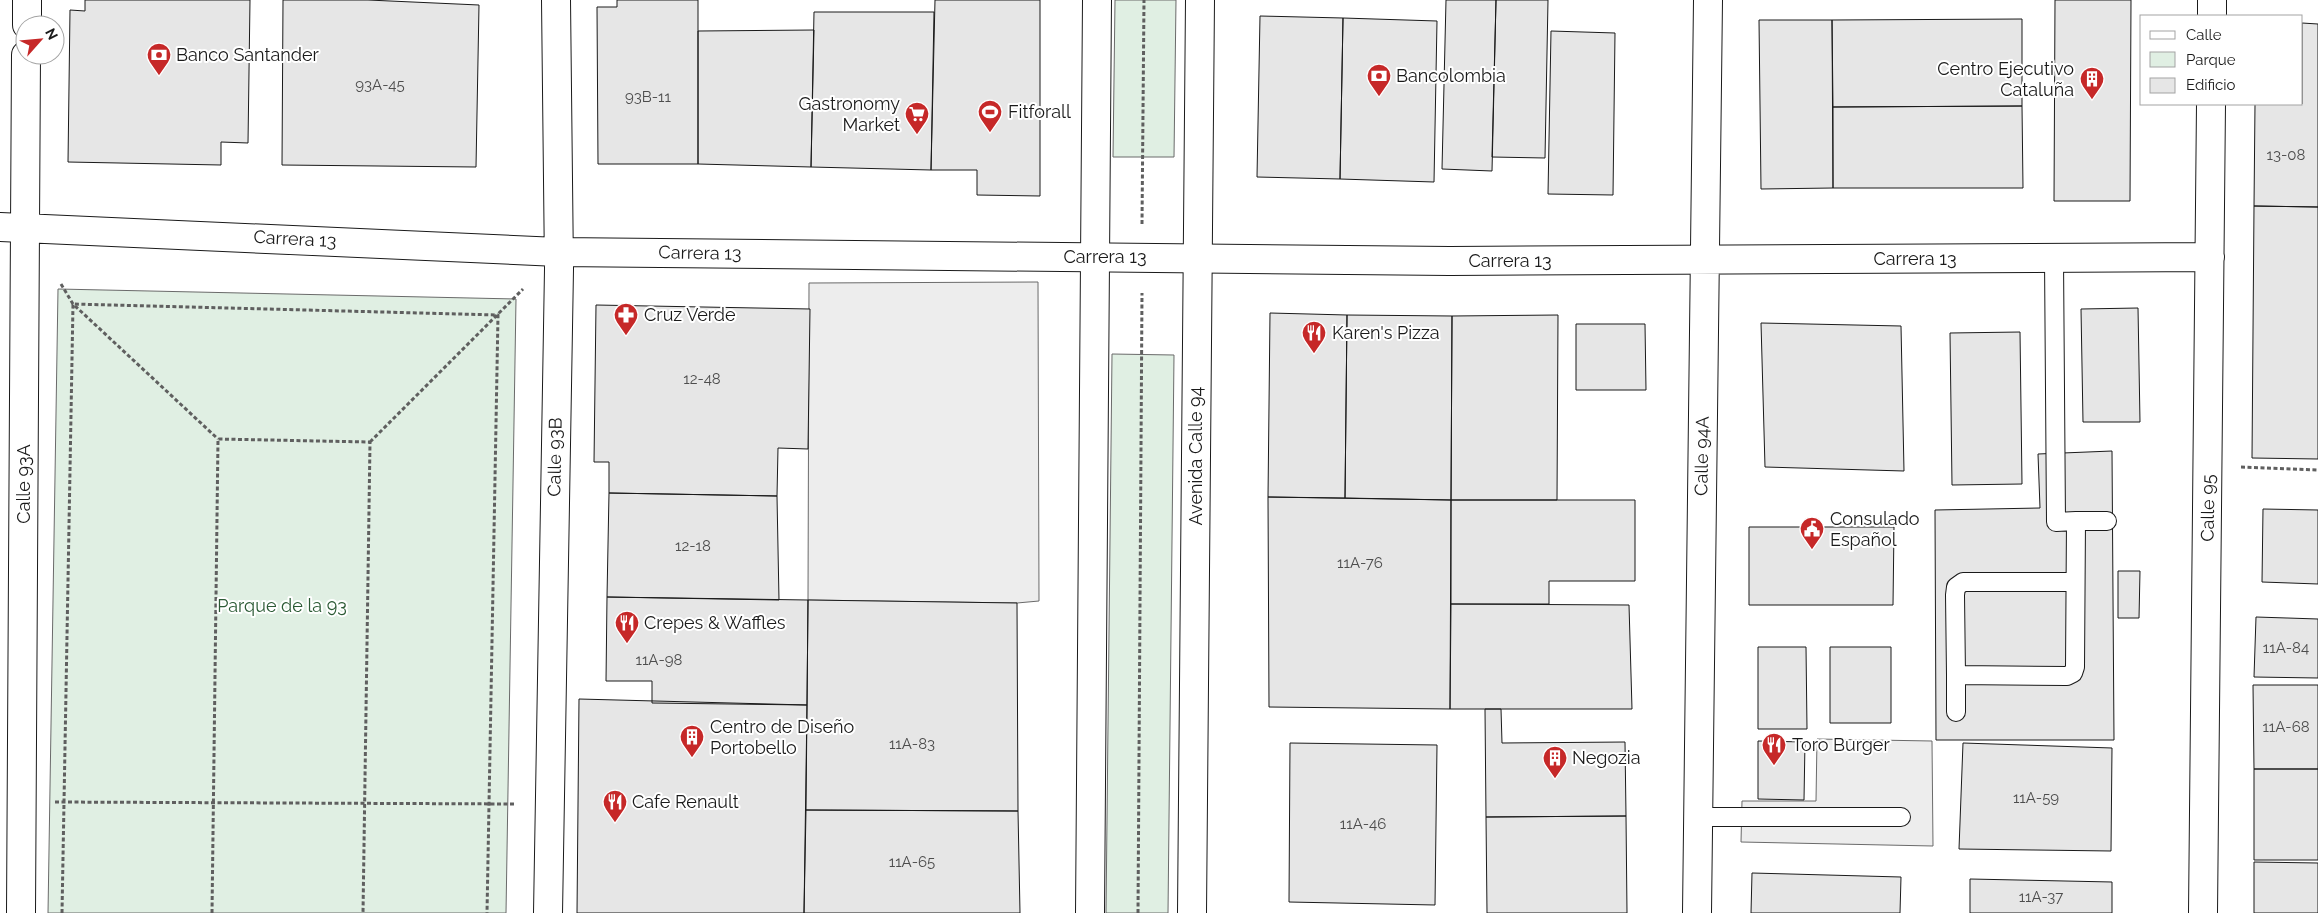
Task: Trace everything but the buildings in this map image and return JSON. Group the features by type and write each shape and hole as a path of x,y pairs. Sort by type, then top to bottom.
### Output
{"street":[{"path":"27,0 27,15"},
{"name":"Calle 93B","path":"548,913 558,252 556,0"},
{"path":"1090,913 1097,0"},
{"name":"Avenida Calle 94","path":"1192,913 1200,0"},
{"name":"Calle 94A","path":"1697,913 1708,0"},
{"path":"2212,0 2212,15"},
{"name":"Calle 93A","path":"21,913 11,799 13,227 25,65"},
{"name":"Calle 95","path":"2203,913 2211,105"},
{"name":"Carrera 13","path":"13,227 558,252 1450,261 2210,257"}],"lane":[{"path":"2054,258 2056,522 2107,521"},
{"path":"1956,675 2071,675 2075,667 2076,521"},
{"path":"1956,712 1954,595 1956,587 1963,582 2075,582"},
{"path":"1698,817 1901,817"}],"path":[{"path":"1138,913 1144,0"},
{"path":"59,282 73,304 218,439 370,442"},
{"path":"363,913 370,442 529,282"},
{"path":"73,304 498,315"},
{"path":"62,913 73,304"},
{"path":"487,913 498,315"},
{"path":"212,913 218,439"},
{"path":"2208,466 2318,470"},
{"path":"11,799 64,803 549,805"}],"green space":[{"path":"1115,0 1176,0 1174,157 1113,157"},
{"name":"Parque de la 93","path":"58,289 516,299 506,913 48,913"},
{"path":"1112,354 1174,355 1168,913 1106,913"}],"shaded area":[{"path":"1038,282 1039,601 1017,603 808,600 809,283"},
{"path":"1817,739 1932,741 1933,846 1741,842 1742,801 1816,801"}],"place":[{"name":"Banco Santander","path":"159,76"},
{"name":"Bancolombia","path":"1379,97"},
{"name":"Centro Ejecutivo Cataluña","path":"2092,100"},
{"name":"Fitforall","path":"990,133"},
{"name":"Gastronomy Market","path":"917,135"},
{"name":"Cruz Verde","path":"626,336"},
{"name":"Karen's Pizza","path":"1314,354"},
{"name":"Consulado Español","path":"1812,550"},
{"name":"Crepes & Waffles","path":"627,644"},
{"name":"Centro de Diseño Portobello","path":"692,758"},
{"name":"Toro Burger","path":"1774,766"},
{"name":"Negozia","path":"1555,779"},
{"name":"Cafe Renault","path":"615,823"}]}
